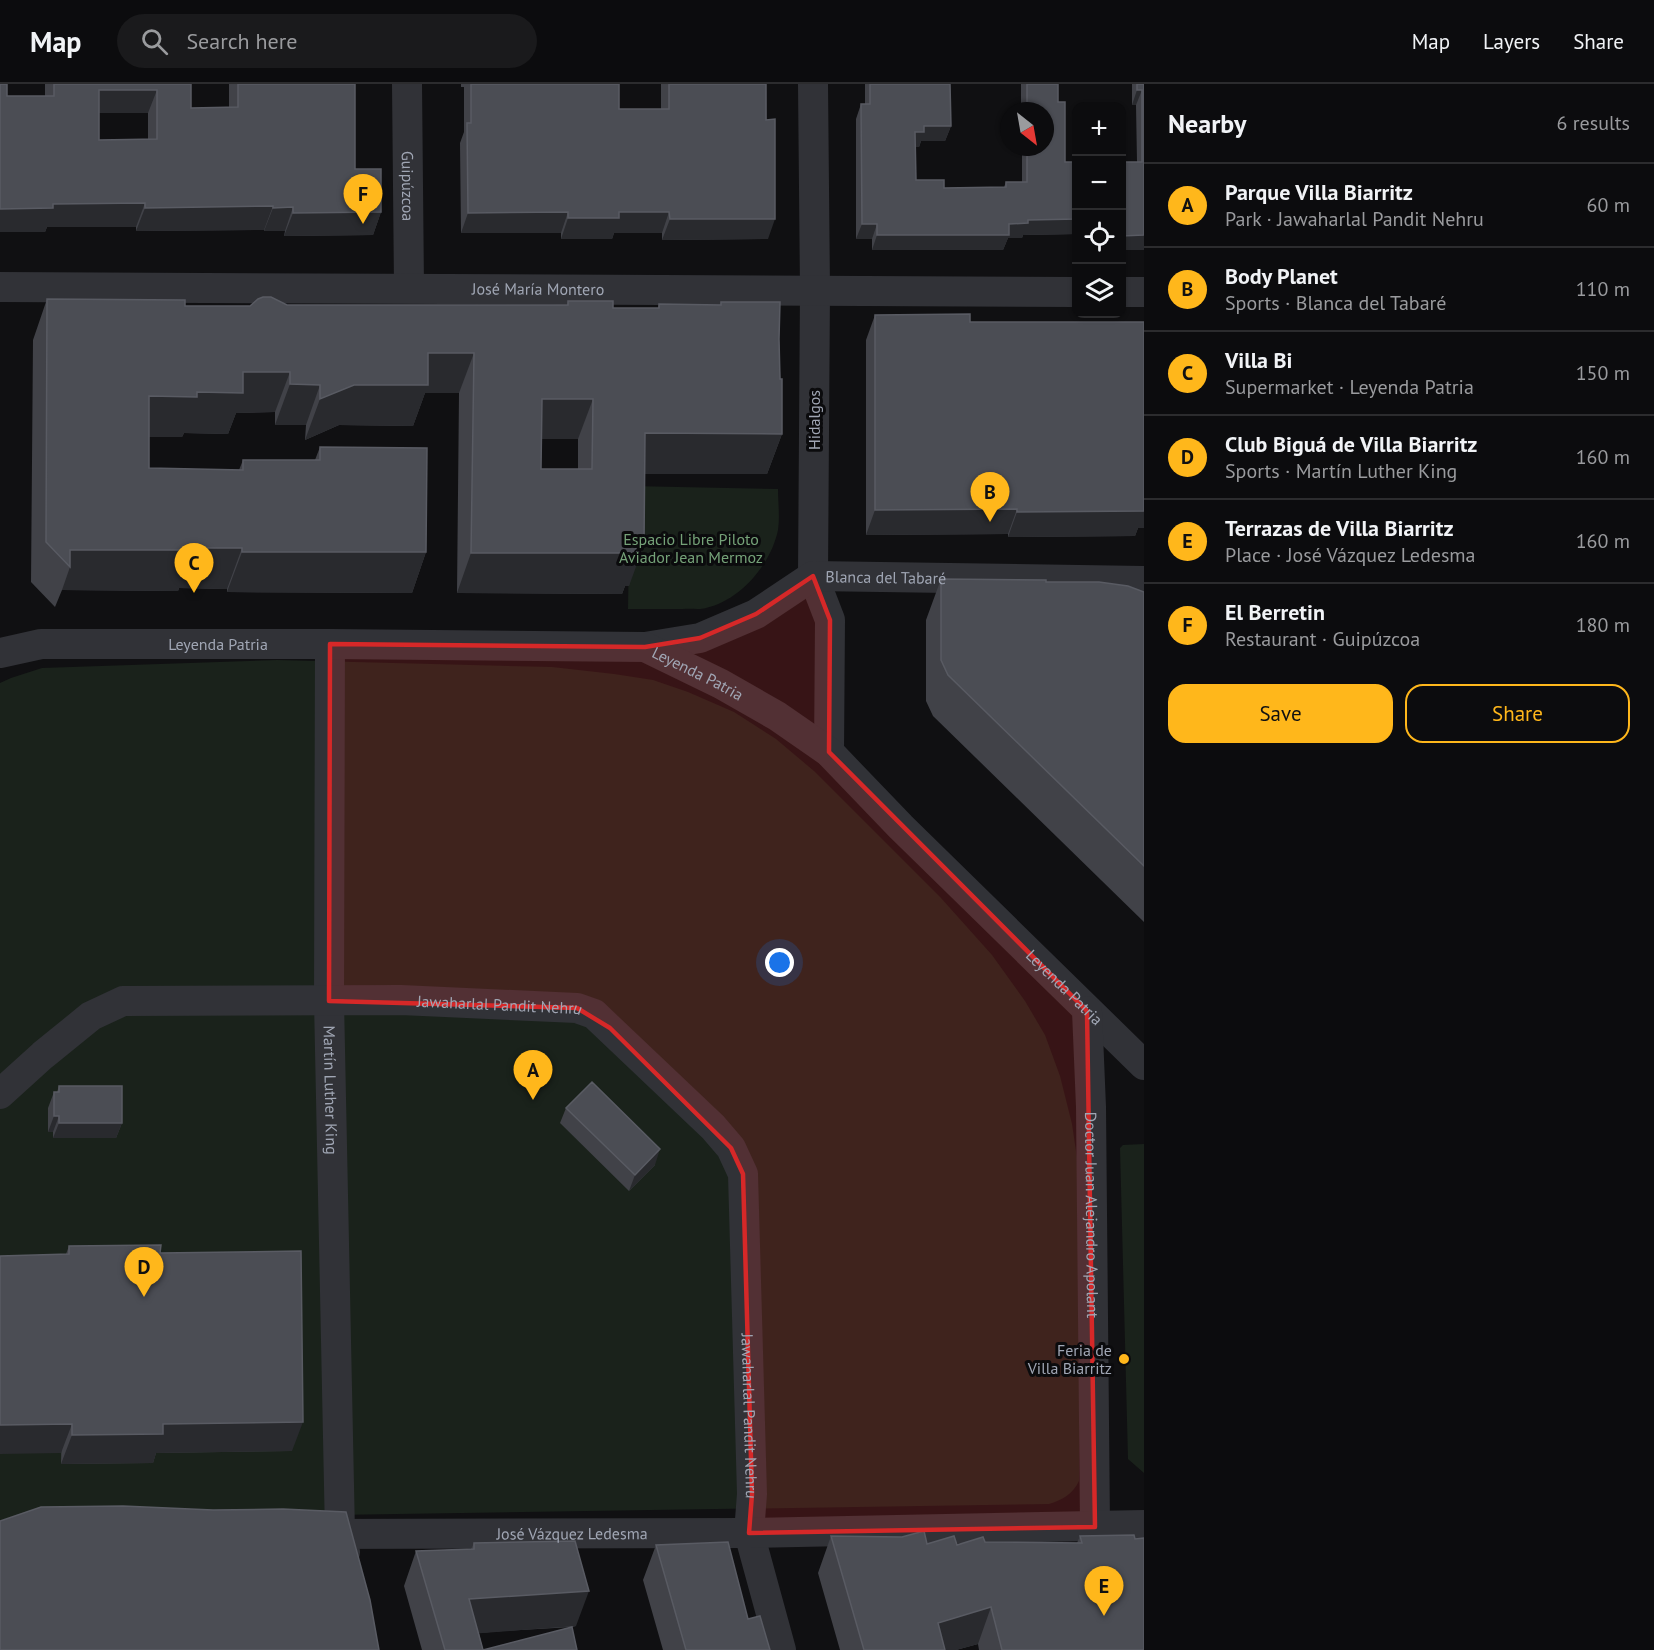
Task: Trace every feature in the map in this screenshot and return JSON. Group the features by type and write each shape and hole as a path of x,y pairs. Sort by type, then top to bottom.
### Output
{"street":[{"name":"Guipúzcoa","path":"407,84 409,287"},
{"name":"Hidalgos","path":"813,84 815,290 813,576 830,620 829,752"},
{"name":"José María Montero","path":"0,287 409,287 1072,292"},
{"path":"1126,292 1144,292"},
{"name":"Blanca del Tabaré","path":"645,647 700,638 756,614 813,576 1144,581"},
{"name":"Leyenda Patria","path":"0,653 41,644 645,647 721,684 777,716 829,752 909,835 1144,1065"},
{"name":"Martín Luther King","path":"330,644 329,1001 340,1534 352,1576"},
{"name":"Jawaharlal Pandit Nehru","path":"0,1094 91,1016 123,1001 401,1000 577,1008 594,1014 713,1128 731,1148 743,1174 752,1494 749,1533"},
{"name":"Doctor Juan Alejandro Apolant","path":"1087,1011 1091,1107 1095,1527"},
{"name":"José Vázquez Ledesma","path":"282,1534 749,1533 1144,1525"},
{"path":"749,1533 782,1650"}],"highlighted area":[{"path":"813,576 830,620 829,752 1087,1011 1095,1527 749,1533 752,1494 743,1174 731,1148 610,1028 577,1008 329,1001 330,644 645,647 700,638 756,614"}],"green space":[{"name":"Espacio Libre Piloto Aviador Jean Mermoz","path":"630,486 778,489 778,530 769,555 761,568 742,589 719,604 701,609 628,609"},
{"path":"277,660 552,667 653,680 688,692 734,712 776,739 814,771 941,898 992,955 1025,1001 1045,1035 1060,1076 1072,1124 1079,1171 1079,1481 1070,1493 1049,1504 0,1520 0,683 42,668"},
{"path":"1144,1144 1144,1473 1128,1459 1120,1148 1123,1145"}],"building":[{"path":"0,84 7,84 7,96 54,96 54,84 191,84 191,108 238,107 238,84 355,84 355,169 381,169 381,212 293,213 293,207 273,208 273,206 145,208 145,203 53,204 53,208 0,209","holes":["99,90 157,90 157,139 99,140"]},
{"path":"471,84 619,84 619,109 669,109 669,84 766,84 766,120 775,119 775,219 670,219 669,212 619,212 619,218 568,218 568,212 468,213 467,123 471,123"},
{"path":"870,84 950,84 951,126 924,126 924,132 915,132 916,180 944,180 944,188 1006,187 1006,182 1027,182 1027,156 1054,156 1054,102 1027,102 1027,84 1058,84 1058,102 1065,102 1065,162 1072,162 1072,219 1028,220 1028,223 1009,224 1009,235 877,235 877,224 862,224 861,104 870,104"},
{"path":"1137,84 1144,84 1144,235 1126,236 1126,162 1142,162 1142,90 1137,90"},
{"path":"271,297 287,305 568,305 568,301 613,301 613,308 659,308 659,304 721,305 721,302 780,302 782,434 645,433 644,545 636,545 636,553 471,553 474,353 428,353 428,385 354,385 320,399 320,385 290,384 290,372 243,372 243,393 197,392 197,397 149,396 149,468 243,470 243,460 320,460 320,447 427,448 426,552 242,552 242,548 70,550 70,567 46,542 47,299 185,300 185,306 250,306 258,299","holes":["542,399 593,399 592,469 541,469"]},
{"path":"970,314 970,322 1144,322 1144,511 875,510 875,315"},
{"path":"941,579 1099,582 1128,586 1144,592 1144,866 948,675 941,660"},
{"path":"592,1082 660,1149 635,1175 566,1108"},
{"path":"59,1086 122,1086 122,1123 59,1123 59,1116 54,1116 54,1092 59,1092"},
{"path":"161,1245 160,1253 301,1251 303,1422 163,1424 163,1434 72,1435 72,1424 0,1425 0,1256 69,1254 69,1246"},
{"path":"123,1506 346,1512 370,1600 379,1650 0,1650 0,1521 41,1507"},
{"path":"924,1531 927,1544 954,1536 957,1545 983,1537 985,1542 1082,1543 1080,1536 1134,1535 1135,1539 1144,1538 1144,1650 1002,1650 991,1607 938,1623 945,1650 864,1650 831,1536 902,1537"},
{"path":"575,1541 589,1591 469,1599 483,1650 445,1650 416,1551 474,1549 474,1543"},
{"path":"728,1542 748,1619 760,1616 770,1650 686,1650 656,1545"},
{"path":"572,1627 577,1650 483,1650"}],"place":[{"name":"El Berretin","path":"363,224"},
{"name":"Body Planet","path":"990,522"},
{"name":"Villa Bi","path":"194,593"},
{"name":"Parque Villa Biarritz","path":"533,1100"},
{"name":"Club Biguá de Villa Biarritz","path":"144,1297"},
{"name":"Feria de Villa Biarritz","path":"1124,1359"},
{"name":"Terrazas de Villa Biarritz","path":"1104,1616"}]}
